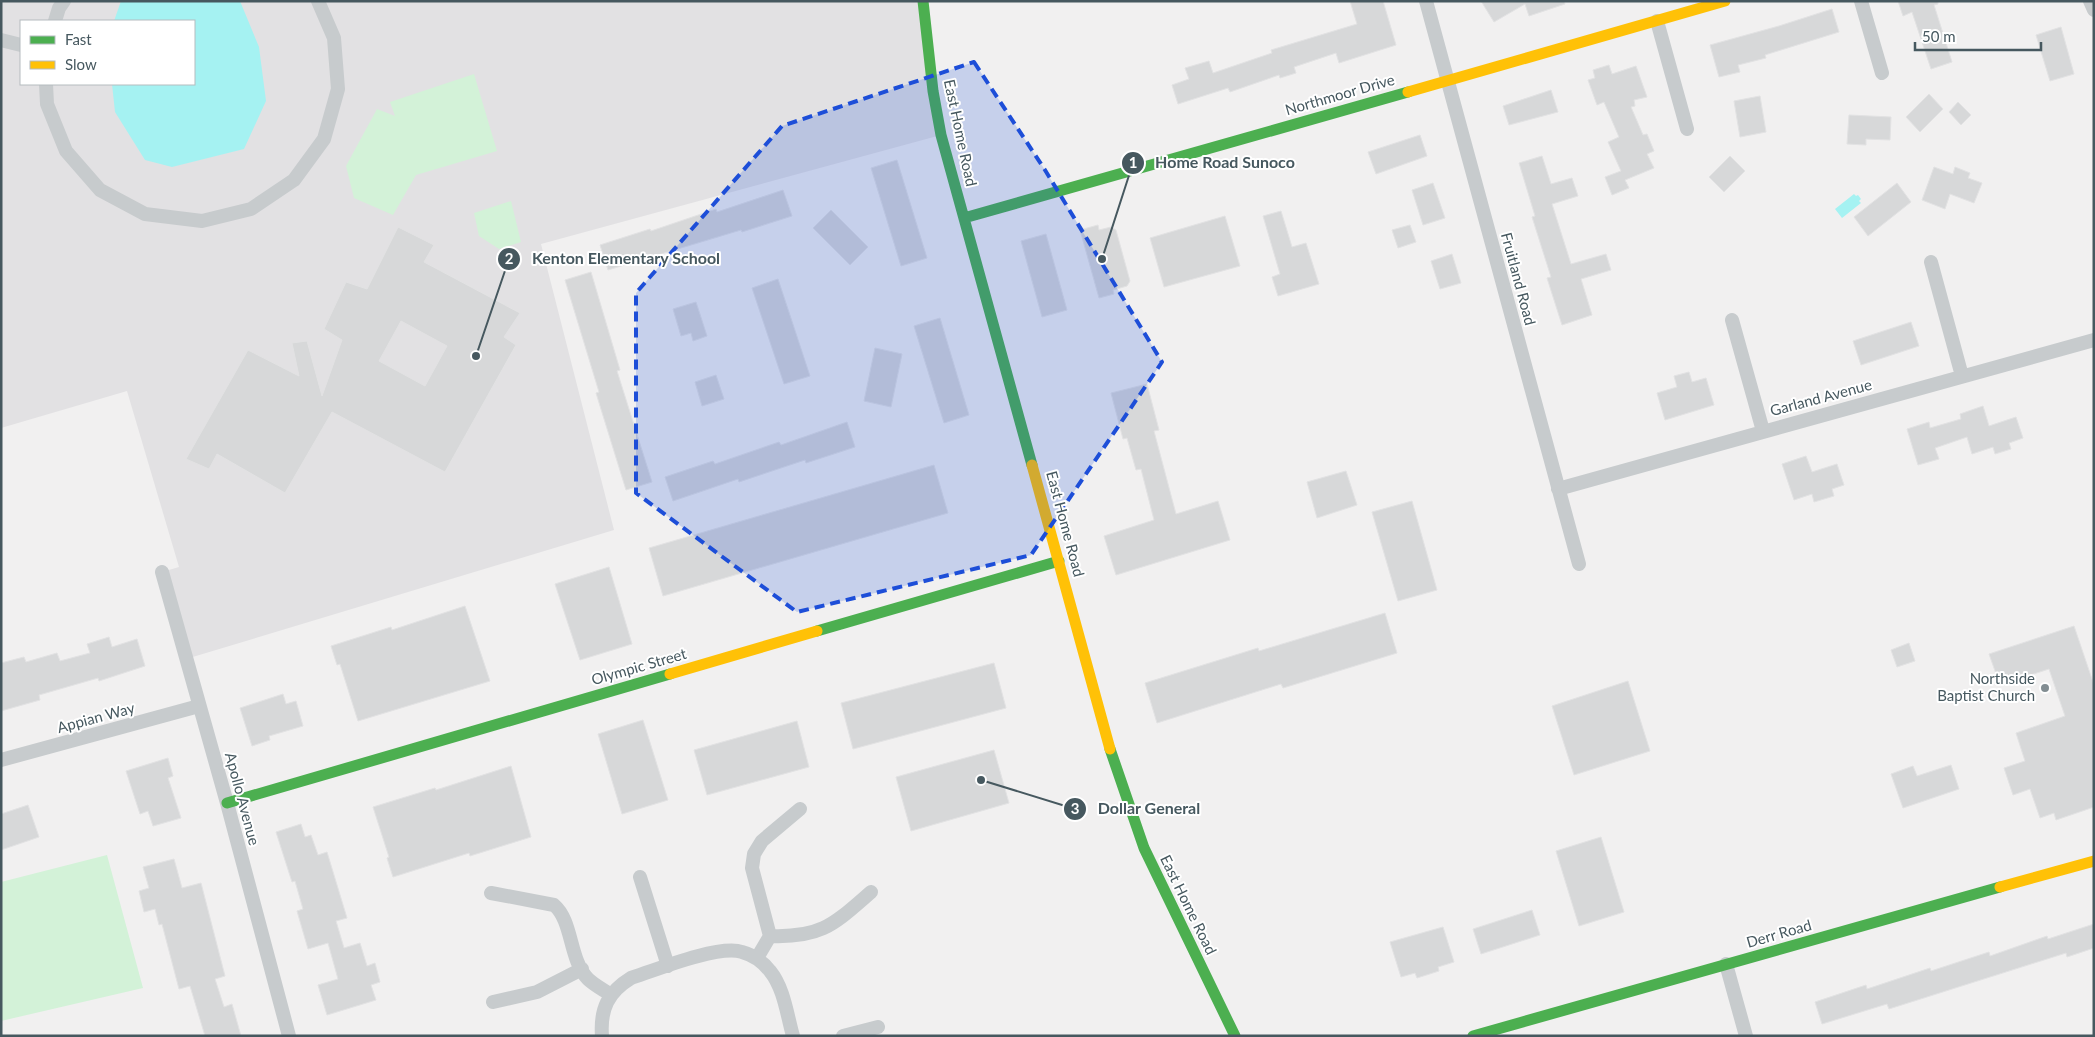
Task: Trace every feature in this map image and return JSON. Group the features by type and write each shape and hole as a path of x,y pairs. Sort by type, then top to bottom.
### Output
{"street":[{"path":"55,20 59,8 64,1"},
{"path":"46,85 47,104 66,152 100,190 145,214 183,219 202,221 251,209 294,180 324,139 338,89 334,38 318,1"},
{"name":"East Home Road","path":"923,1 933,91 941,135 1116,768 1144,848 1235,1036"},
{"name":"Fruitland Road","path":"1426,1 1579,564"},
{"name":"Northmoor Drive","path":"964,218 1725,1"},
{"path":"1861,1 1882,73"},
{"path":"2090,1 2094,10"},
{"path":"1657,21 1687,129"},
{"path":"1,40 20,45"},
{"path":"1931,262 1962,376"},
{"path":"1732,320 1763,431"},
{"name":"Garland Avenue","path":"1558,489 2094,340"},
{"name":"Olympic Street","path":"227,803 1059,561"},
{"name":"Apollo Avenue","path":"162,572 227,803 289,1036"},
{"name":"Appian Way","path":"1,760 199,706"},
{"path":"757,958 770,936 752,868 754,854 762,841 800,809"},
{"name":"Derr Road","path":"1472,1036 2094,861"},
{"path":"640,877 668,966"},
{"path":"770,936 795,936 810,933 836,922 871,892"},
{"path":"491,894 554,905 561,911 575,956 588,979 611,995"},
{"path":"602,1036 602,1016 611,995 618,986 631,978 721,950 741,951 757,958 771,972 780,989 793,1036"},
{"path":"1726,964 1746,1036"},
{"path":"492,1002 537,992 582,969"},
{"path":"844,1036 878,1027"}],"highlighted area":[{"path":"974,62 1045,170 1162,362 1031,555 797,612 636,493 636,293 782,126"}],"shaded area":[{"path":"1,1 923,1 941,135 541,244 614,530 186,659 162,572 179,567 127,391 1,428"}],"green space":[{"path":"474,74 497,151 416,175 393,215 354,198 346,166 377,109 395,116 390,102"},
{"path":"511,201 521,242 499,249 479,236 474,213"},
{"path":"107,855 143,988 1,1021 1,882"}],"water":[{"path":"121,1 240,1 259,47 266,101 244,149 172,167 145,160 115,112 112,85 195,85 195,20 114,20"},
{"path":"1854,194 1858,195 1861,203 1842,218 1835,209"}],"building":[{"path":"1350,1 1383,1 1396,45 1339,63 1336,53 1294,67 1296,73 1280,78 1279,75 1230,92 1228,88 1178,104 1172,85 1189,79 1185,68 1209,61 1213,73 1272,53 1271,50 1357,24"},
{"path":"1481,1 1564,1 1565,4 1529,16 1525,4 1494,22"},
{"path":"1898,1 1938,1 1938,4 1934,5 1952,62 1931,69 1912,12 1903,16"},
{"path":"1832,9 1839,32 1765,55 1766,58 1738,65 1740,72 1719,77 1710,45"},
{"path":"2061,27 2074,74 2050,81 2036,35"},
{"path":"1609,65 1612,74 1636,66 1647,97 1634,100 1635,106 1631,107 1643,135 1647,134 1654,151 1647,154 1654,168 1625,180 1629,188 1612,195 1605,177 1621,171 1608,142 1619,137 1604,102 1597,105 1588,80 1595,78 1593,70"},
{"path":"1551,90 1558,112 1509,125 1503,106"},
{"path":"1929,94 1943,109 1920,132 1906,117"},
{"path":"1760,96 1766,132 1740,137 1734,101"},
{"path":"1958,102 1971,115 1961,125 1949,112"},
{"path":"1849,115 1891,117 1890,140 1866,139 1866,145 1847,144"},
{"path":"1420,135 1427,156 1376,174 1368,152"},
{"path":"1542,156 1551,184 1572,178 1578,196 1552,204 1571,264 1606,254 1611,270 1581,279 1592,315 1562,325 1547,278 1551,277 1532,217 1535,216 1519,163"},
{"path":"1730,156 1745,171 1724,192 1709,177"},
{"path":"897,160 927,258 901,266 871,168"},
{"path":"1934,167 1953,174 1955,167 1970,173 1968,178 1982,183 1974,203 1950,194 1945,209 1922,200"},
{"path":"1433,183 1445,218 1423,225 1412,190"},
{"path":"1897,183 1911,202 1868,236 1854,217"},
{"path":"783,190 792,216 608,270 600,245 650,229 651,231 716,209 717,212"},
{"path":"831,210 868,247 850,265 813,228"},
{"path":"1281,211 1292,247 1306,243 1319,284 1278,296 1272,277 1280,274 1263,216"},
{"path":"1225,216 1240,266 1164,287 1150,238"},
{"path":"1098,225 1099,230 1111,227 1116,230 1130,281 1127,286 1113,290 1114,294 1099,298 1080,230"},
{"path":"1410,225 1416,242 1398,248 1392,230"},
{"path":"398,227 434,245 424,262 520,313 504,337 516,345 445,472 332,412 285,493 217,454 209,469 186,459 248,350 299,376 292,343 307,341 322,396 342,340 324,329 346,282 367,289","holes":["401,321 447,346 425,386 379,361"]},
{"path":"1046,234 1067,310 1042,317 1021,241"},
{"path":"1452,254 1461,283 1440,289 1431,261"},
{"path":"591,272 620,370 617,371 652,482 626,490 596,393 599,392 565,280"},
{"path":"778,279 810,376 784,384 752,288"},
{"path":"696,302 707,336 693,341 691,333 681,336 673,309"},
{"path":"940,318 969,415 944,423 914,326"},
{"path":"1911,322 1919,346 1861,365 1853,341"},
{"path":"875,348 902,354 891,407 864,401"},
{"path":"1689,372 1692,382 1706,378 1714,405 1665,420 1657,393 1677,387 1674,376"},
{"path":"716,375 724,399 702,406 695,382"},
{"path":"1147,384 1159,430 1154,431 1176,514 1218,501 1230,540 1116,575 1104,536 1154,520 1141,469 1136,470 1127,438 1123,439 1111,393"},
{"path":"1983,406 1989,426 2016,417 2023,438 2009,443 2011,449 1995,454 1993,447 1972,454 1967,437 1935,448 1939,459 1918,465 1907,429 1929,422 1930,428 1961,419 1960,414"},
{"path":"847,422 855,447 806,463 805,460 739,482 738,479 673,501 665,477 713,461 715,464 779,442 781,445"},
{"path":"1806,456 1812,472 1837,464 1844,485 1832,489 1834,496 1814,502 1812,494 1794,500 1782,464"},
{"path":"934,465 948,513 663,596 649,548"},
{"path":"1346,471 1357,505 1317,518 1307,482"},
{"path":"1412,501 1437,590 1398,601 1372,512"},
{"path":"609,567 632,644 580,660 555,584"},
{"path":"465,606 490,681 358,721 340,664 337,665 331,646 391,627 392,630"},
{"path":"1385,613 1397,653 1283,688 1281,684 1157,723 1145,683 1258,648 1259,651"},
{"path":"2074,626 2094,685 2094,807 2056,820 2054,813 2040,818 2030,789 2013,795 2004,768 2025,761 2016,733 2065,716 2049,669 2000,685 1989,654"},
{"path":"109,637 112,647 137,639 145,666 99,681 98,678 39,695 40,700 1,711 1,663 24,657 26,662 57,653 60,661 90,653 87,644"},
{"path":"1909,643 1915,661 1897,667 1891,650"},
{"path":"994,663 1006,708 853,749 841,703"},
{"path":"1628,681 1650,751 1574,775 1552,706"},
{"path":"283,694 286,704 296,701 303,726 269,736 270,740 252,746 240,708"},
{"path":"643,720 668,800 622,814 598,734"},
{"path":"797,721 809,767 707,795 694,750"},
{"path":"994,750 1009,803 911,831 896,777"},
{"path":"168,758 173,776 168,778 181,818 153,826 148,811 140,814 126,771"},
{"path":"1951,765 1959,789 1903,808 1891,774 1913,766 1917,776"},
{"path":"511,766 531,837 470,856 469,853 393,877 387,858 389,857 373,807 435,788 436,790"},
{"path":"28,805 39,837 1,850 1,814"},
{"path":"301,824 305,837 311,835 318,855 327,852 347,918 336,921 344,948 360,943 367,966 375,963 380,982 371,985 376,1000 327,1015 318,985 338,979 328,943 308,949 297,911 303,909 295,881 292,882 276,832"},
{"path":"1601,837 1624,912 1579,926 1556,851"},
{"path":"174,859 182,888 201,883 225,976 215,979 224,1007 232,1004 241,1036 205,1036 190,986 179,989 162,924 159,925 155,909 144,912 139,891 149,888 143,867"},
{"path":"1532,910 1540,935 1481,954 1473,929"},
{"path":"2094,924 2094,948 2067,957 2066,953 1889,1009 1887,1004 1822,1024 1815,1002 1866,985 1867,989 1930,968 1931,971 1989,952 1990,956 2047,936 2048,939"},
{"path":"1443,927 1454,962 1438,967 1439,971 1417,978 1415,973 1401,977 1390,942"}],"traffic: fast":[{"path":"923,1 933,91 941,135 1032,465"},
{"path":"964,218 1408,92"},
{"path":"817,631 1059,561"},
{"path":"227,803 670,674"},
{"path":"1110,749 1144,848 1235,1036"},
{"path":"1473,1036 2000,887"}],"traffic: slow":[{"path":"1408,92 1725,1"},
{"path":"1032,465 1110,749"},
{"path":"670,674 817,631"},
{"path":"2000,887 2094,861"}],"place":[{"name":"Home Road Sunoco","path":"1102,259"},
{"name":"Kenton Elementary School","path":"476,356"},
{"name":"Northside Baptist Church","path":"2045,688"},
{"name":"Dollar General","path":"981,780"}]}
